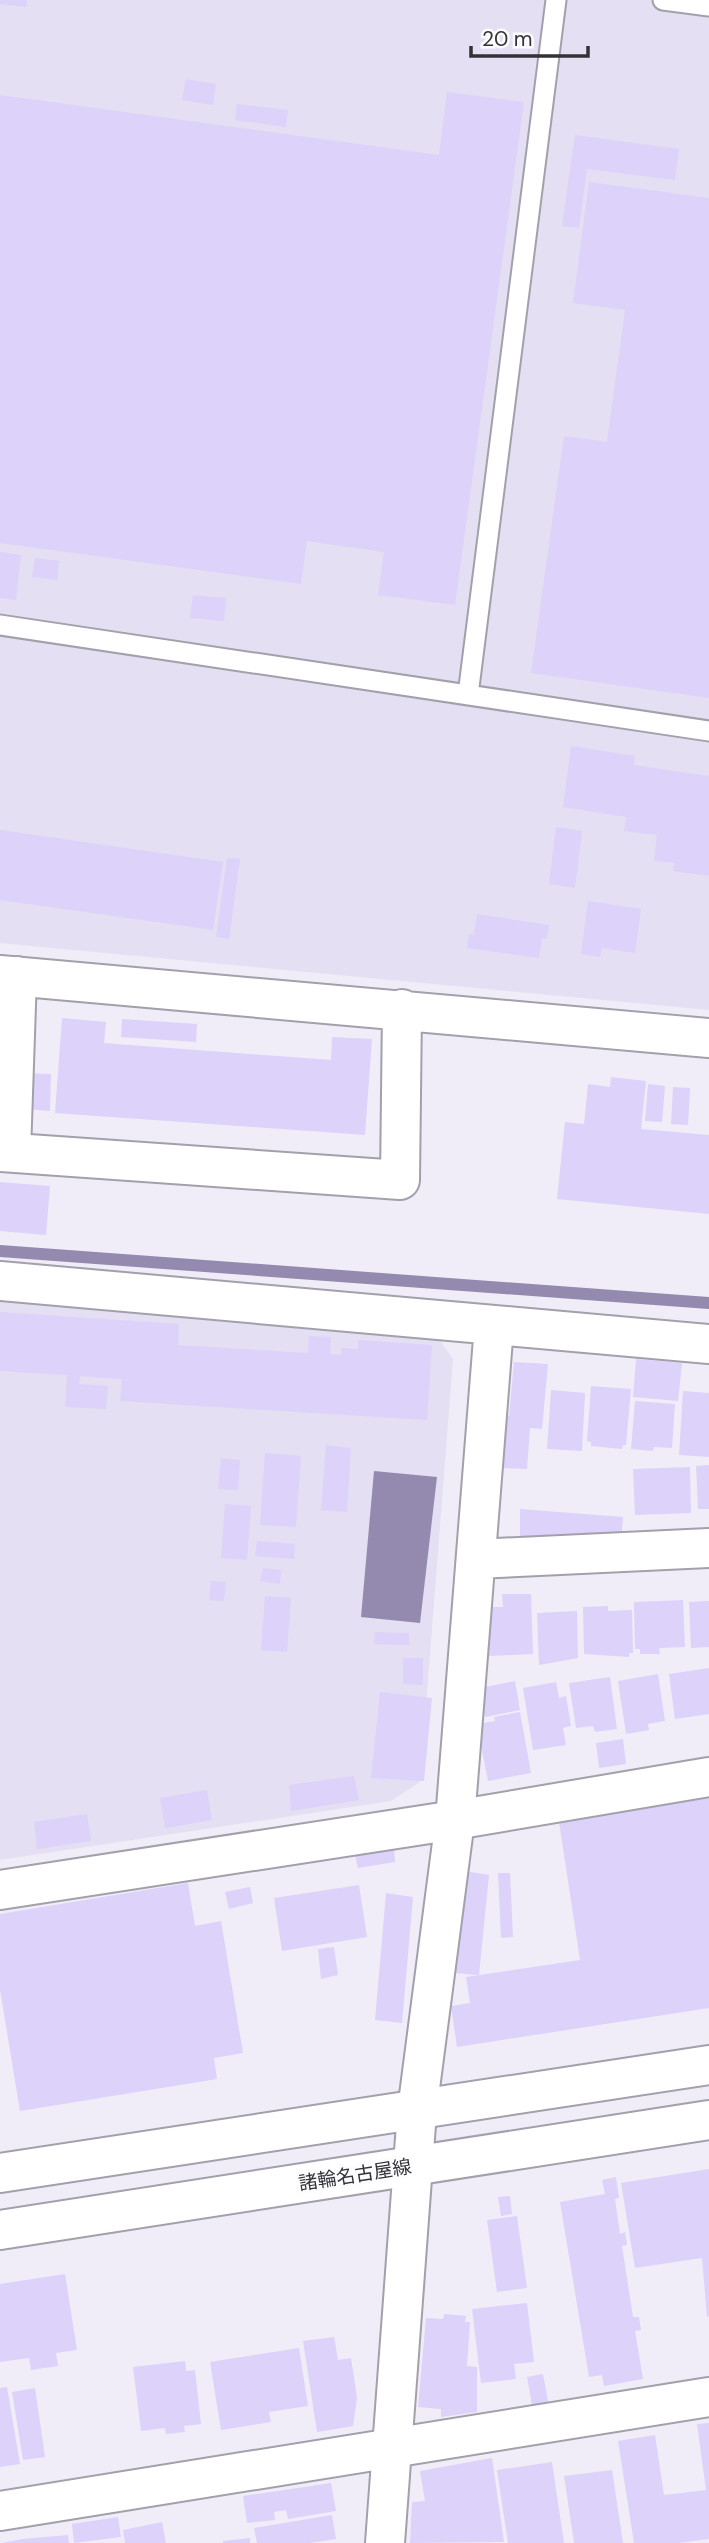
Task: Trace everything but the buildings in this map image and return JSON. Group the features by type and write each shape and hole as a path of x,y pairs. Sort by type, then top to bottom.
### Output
{"street":[{"path":"402,1009 400,1180 6,1152 9,975 402,1009 709,1038"},
{"path":"0,1281 709,1344"},
{"path":"385,2543 417,2111 455,1820 494,1326"},
{"path":"476,1559 709,1548"},
{"path":"0,1890 455,1820 709,1777"},
{"path":"0,2173 709,2065"},
{"name":"諸輪名古屋線","path":"0,2230 709,2120"},
{"path":"0,2511 709,2397"}],"lane":[{"path":"468,695 556,0"},
{"path":"663,0 709,6"},
{"path":"0,625 709,731"}],"shaded area":[{"path":"0,0 709,0 709,1010 0,943"},
{"path":"0,1300 439,1339 453,1359 420,1782 391,1801 0,1860"},
{"path":"374,1471 437,1477 420,1623 361,1617"}],"waterway":[{"path":"0,1251 709,1303"}]}
